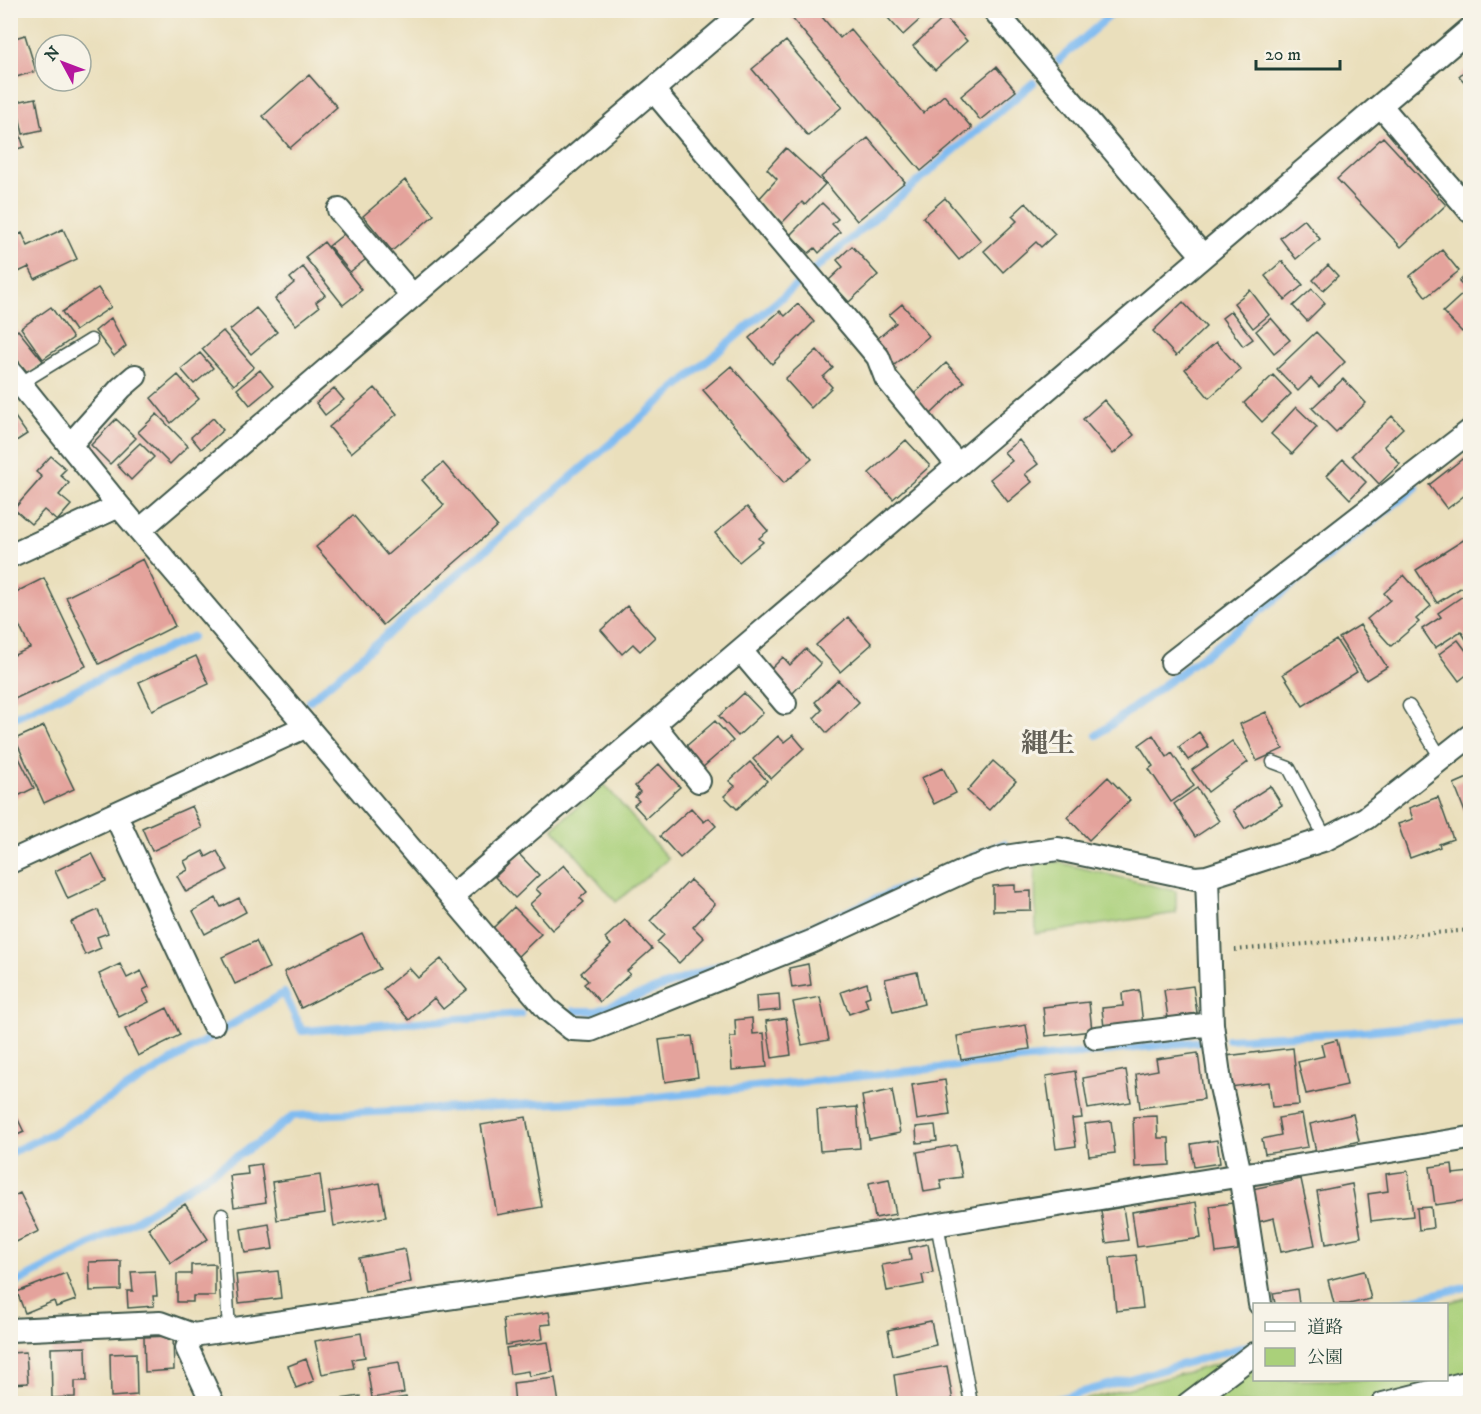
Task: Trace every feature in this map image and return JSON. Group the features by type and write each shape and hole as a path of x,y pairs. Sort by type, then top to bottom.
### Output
{"street":[{"path":"141,529 746,10"},
{"path":"994,10 1203,256"},
{"path":"452,896 1470,29"},
{"path":"653,90 878,357 886,378 957,464"},
{"path":"1381,106 1470,211"},
{"path":"339,210 412,295"},
{"path":"14,376 119,506 141,529 547,1009 572,1029 591,1030 811,942 969,869 1005,857 1058,849 1195,878 1208,877 1326,839 1366,818 1470,736"},
{"path":"70,445 121,388 135,376"},
{"path":"1172,662 1470,431"},
{"path":"10,556 119,506"},
{"path":"741,651 785,703"},
{"path":"654,725 699,781"},
{"path":"10,862 307,726"},
{"path":"116,814 213,1024"},
{"path":"1208,877 1212,1024 1220,1082 1240,1174 1260,1303"},
{"path":"1096,1038 1212,1024"},
{"path":"10,1330 160,1323 193,1335 471,1297 1470,1138"},
{"path":"193,1335 187,1348 213,1404"},
{"path":"1188,1404 1253,1355"},
{"path":"1383,1404 1470,1382"}],"lane":[{"path":"14,376 91,340"},
{"path":"1409,706 1441,758"},
{"path":"1274,762 1288,768 1326,839"},
{"path":"222,1215 229,1330"},
{"path":"936,1224 971,1403"}],"path":[{"path":"1210,952 1470,930"}],"green space":[{"path":"604,784 668,859 616,902 553,828"},
{"path":"1057,862 1176,891 1176,913 1036,934 1035,863"},
{"path":"1470,1297 1470,1403 1071,1404 1253,1354 1253,1381 1448,1381 1448,1303 1445,1303"}],"building":[{"path":"785,10 816,10 840,38 850,29 923,113 944,95 972,128 921,171"},
{"path":"881,10 921,10 925,15 903,35"},
{"path":"945,17 967,41 935,70 913,46"},
{"path":"11,25 15,38 25,35 33,61 33,72 10,79"},
{"path":"786,41 842,107 808,136 752,69"},
{"path":"1470,66 1470,88 1459,76"},
{"path":"996,67 1016,91 980,120 961,96"},
{"path":"309,75 337,107 290,148 263,116"},
{"path":"36,98 42,130 23,134 16,102"},
{"path":"10,108 24,147 10,151"},
{"path":"1383,137 1446,205 1401,247 1337,179"},
{"path":"868,138 905,182 857,221 821,177"},
{"path":"786,148 825,184 805,205 802,202 782,223 758,200 777,179 767,169"},
{"path":"405,180 434,215 392,251 363,216"},
{"path":"945,198 981,241 959,260 923,217"},
{"path":"822,203 838,219 832,224 840,232 819,253 815,248 809,253 790,235"},
{"path":"1026,203 1055,234 1041,247 1036,242 1003,272 984,251 1017,221 1012,216"},
{"path":"1304,219 1320,239 1296,259 1280,238"},
{"path":"63,229 77,259 35,279 29,267 10,276 10,239 22,233 28,246"},
{"path":"349,230 370,256 350,272 329,246"},
{"path":"324,242 362,290 343,305 305,257"},
{"path":"852,246 878,275 849,302 829,280 843,267 837,260"},
{"path":"1442,250 1459,271 1426,297 1410,276"},
{"path":"1282,261 1303,285 1285,300 1265,276"},
{"path":"1328,265 1338,276 1323,290 1313,280"},
{"path":"303,267 325,295 316,302 319,307 296,325 275,299 294,283 290,278"},
{"path":"1470,270 1470,324 1462,332 1443,312 1467,290 1459,282"},
{"path":"98,288 111,307 75,331 62,312"},
{"path":"1312,289 1325,303 1307,321 1293,306"},
{"path":"1250,290 1269,315 1253,328 1234,303"},
{"path":"1183,302 1206,327 1176,356 1153,331"},
{"path":"798,304 814,322 772,364 749,338 780,311 785,316"},
{"path":"902,304 929,336 892,367 872,343 896,323 889,315"},
{"path":"51,307 73,338 43,359 21,328"},
{"path":"256,308 277,332 251,354 230,330"},
{"path":"1231,311 1253,339 1243,346 1222,318"},
{"path":"111,318 126,346 114,356 95,331"},
{"path":"1271,318 1290,340 1274,353 1256,331"},
{"path":"18,330 43,361 28,373 10,351 10,335"},
{"path":"223,331 254,367 234,385 202,349"},
{"path":"1316,332 1345,362 1319,387 1311,378 1298,391 1277,369"},
{"path":"1216,342 1241,370 1209,398 1185,369"},
{"path":"817,350 833,368 823,377 832,387 811,408 785,379"},
{"path":"200,353 213,368 194,384 181,369"},
{"path":"946,363 964,382 931,414 913,395"},
{"path":"731,366 812,459 784,483 703,390"},
{"path":"260,370 273,386 250,405 237,389"},
{"path":"178,375 199,399 171,423 151,398"},
{"path":"1273,375 1291,394 1262,422 1244,403"},
{"path":"1343,379 1366,403 1336,432 1312,408"},
{"path":"334,388 344,400 325,415 316,403"},
{"path":"375,388 397,414 351,453 329,427"},
{"path":"1104,400 1134,435 1113,454 1083,419"},
{"path":"1296,407 1317,427 1292,454 1271,434"},
{"path":"10,410 27,434 10,445"},
{"path":"157,414 188,446 170,464 138,432"},
{"path":"1392,416 1403,428 1384,446 1400,464 1379,484 1352,455"},
{"path":"213,418 223,430 201,449 191,437"},
{"path":"116,419 136,438 110,464 91,445"},
{"path":"906,440 930,466 893,499 869,473"},
{"path":"1019,440 1038,464 1025,474 1032,482 1008,502 990,479 1012,461 1004,452"},
{"path":"140,443 154,457 131,480 117,465"},
{"path":"1470,453 1470,491 1447,509 1429,485"},
{"path":"51,456 66,469 60,475 69,483 59,495 71,505 57,521 44,510 31,524 14,509 42,477 36,472"},
{"path":"1343,459 1366,482 1350,499 1327,475"},
{"path":"443,463 497,526 383,625 316,547 353,515 387,555 444,505 422,480"},
{"path":"747,507 768,531 759,538 763,542 739,562 715,533"},
{"path":"1465,539 1470,547 1470,582 1437,603 1416,570"},
{"path":"143,559 175,626 99,664 66,597"},
{"path":"1404,575 1431,606 1416,619 1419,622 1391,646 1367,619 1390,600 1384,593"},
{"path":"44,578 86,666 10,701 10,657 30,648 10,607 10,595"},
{"path":"1463,596 1470,608 1470,646 1461,631 1435,648 1422,629 1441,617 1438,613"},
{"path":"627,606 655,637 640,651 633,644 622,654 601,630"},
{"path":"848,617 872,644 840,672 816,645"},
{"path":"1360,625 1387,667 1366,680 1339,638"},
{"path":"1336,640 1357,672 1303,706 1283,674"},
{"path":"1458,640 1470,656 1470,672 1459,681 1439,654"},
{"path":"806,649 821,664 790,696 767,673 783,657 790,665"},
{"path":"196,656 209,684 152,710 139,682"},
{"path":"838,680 859,702 827,733 814,718 822,710 815,702"},
{"path":"744,693 763,713 738,736 719,716"},
{"path":"1266,712 1283,749 1257,761 1240,724"},
{"path":"715,721 733,741 702,768 684,748"},
{"path":"44,726 74,789 44,803 15,739"},
{"path":"1199,732 1209,747 1188,760 1179,747"},
{"path":"793,735 804,748 771,779 753,759 778,736 784,742"},
{"path":"1153,735 1167,757 1172,753 1194,786 1171,802 1149,769 1153,766 1139,745"},
{"path":"10,740 34,788 10,800"},
{"path":"1232,741 1248,762 1208,792 1192,770"},
{"path":"993,761 1016,781 989,810 967,791"},
{"path":"750,762 767,781 737,809 724,796 735,786 729,781"},
{"path":"659,764 680,787 646,818 634,805 639,801 635,797 640,792 635,786"},
{"path":"943,768 956,793 934,804 921,778"},
{"path":"1108,777 1130,800 1089,840 1067,817"},
{"path":"1470,777 1470,818 1468,820 1454,784"},
{"path":"1270,786 1282,805 1245,829 1233,810"},
{"path":"1197,788 1219,821 1195,837 1174,804"},
{"path":"1438,797 1453,839 1439,844 1440,847 1410,858 1398,824 1413,819 1409,808"},
{"path":"192,806 202,828 152,851 142,828"},
{"path":"691,808 704,822 709,818 716,826 680,858 660,836"},
{"path":"203,851 206,857 217,851 228,870 186,892 177,876 188,870 184,861"},
{"path":"92,853 106,881 68,899 55,871"},
{"path":"519,854 539,875 515,898 495,877"},
{"path":"564,865 587,892 580,898 584,902 552,930 530,904 541,894 536,889"},
{"path":"690,880 715,904 693,927 704,938 679,963 657,942 664,935 650,921"},
{"path":"1015,885 1015,892 1031,891 1031,910 993,911 993,886"},
{"path":"216,898 221,907 239,898 246,912 205,934 193,911"},
{"path":"514,907 541,934 515,959 488,933"},
{"path":"98,910 108,933 97,937 101,948 85,955 71,922"},
{"path":"625,920 652,949 627,971 630,974 600,1002 584,984 588,981 581,973 611,945 605,938"},
{"path":"362,933 380,969 301,1008 284,972"},
{"path":"256,941 269,968 235,984 222,957"},
{"path":"441,959 467,990 443,1009 434,998 409,1020 383,989 409,968 418,978"},
{"path":"120,964 127,978 141,971 149,987 143,990 149,1002 119,1017 99,974"},
{"path":"808,964 811,985 792,988 789,968"},
{"path":"917,972 924,1004 893,1012 885,979"},
{"path":"867,983 870,996 865,998 868,1007 849,1014 841,992"},
{"path":"1193,986 1197,1013 1168,1018 1164,990"},
{"path":"1139,990 1143,1024 1104,1028 1102,1008 1123,1006 1122,993"},
{"path":"779,994 780,1010 757,1012 756,996"},
{"path":"820,997 829,1040 802,1045 793,1002"},
{"path":"1089,1002 1092,1031 1046,1036 1043,1007"},
{"path":"167,1008 180,1035 138,1056 125,1029"},
{"path":"752,1018 753,1034 764,1033 767,1067 732,1070 730,1037 736,1037 735,1020"},
{"path":"786,1018 791,1055 772,1058 766,1021"},
{"path":"1026,1025 1030,1049 961,1060 957,1036"},
{"path":"692,1036 698,1077 665,1082 659,1040"},
{"path":"1337,1040 1347,1085 1306,1094 1298,1062 1324,1056 1321,1044"},
{"path":"1293,1048 1299,1105 1272,1107 1269,1082 1230,1087 1226,1056"},
{"path":"1198,1053 1204,1099 1140,1108 1136,1074 1158,1070 1156,1059"},
{"path":"1126,1070 1131,1102 1088,1109 1083,1078"},
{"path":"1075,1071 1082,1118 1072,1119 1076,1146 1056,1149 1046,1076"},
{"path":"945,1080 950,1115 917,1120 912,1085"},
{"path":"892,1090 900,1133 869,1139 862,1096"},
{"path":"10,1103 24,1132 10,1138"},
{"path":"857,1107 860,1148 820,1151 817,1110"},
{"path":"1302,1114 1308,1147 1265,1154 1262,1139 1281,1135 1278,1118"},
{"path":"1353,1114 1359,1141 1316,1152 1310,1124"},
{"path":"1157,1116 1158,1138 1169,1138 1170,1165 1135,1167 1133,1117"},
{"path":"526,1117 542,1207 497,1215 481,1125"},
{"path":"1111,1121 1115,1153 1089,1156 1085,1124"},
{"path":"935,1125 937,1141 917,1143 916,1127"},
{"path":"1217,1140 1220,1163 1194,1167 1191,1144"},
{"path":"956,1145 962,1177 940,1180 942,1189 924,1192 917,1152"},
{"path":"261,1164 266,1202 234,1207 230,1176 248,1174 247,1166"},
{"path":"1452,1164 1453,1174 1470,1172 1470,1200 1435,1205 1430,1167"},
{"path":"1408,1171 1413,1216 1371,1221 1368,1194 1388,1191 1386,1174"},
{"path":"320,1175 325,1213 277,1220 272,1182"},
{"path":"889,1179 896,1214 875,1218 869,1183"},
{"path":"1301,1179 1315,1245 1281,1252 1274,1218 1254,1223 1247,1190"},
{"path":"380,1183 386,1217 334,1226 329,1192"},
{"path":"1352,1184 1361,1237 1326,1244 1317,1191"},
{"path":"20,1193 39,1231 10,1245 10,1198"},
{"path":"1196,1202 1201,1238 1137,1247 1132,1212"},
{"path":"1232,1203 1238,1250 1216,1253 1210,1206"},
{"path":"185,1204 208,1239 171,1263 148,1228"},
{"path":"1123,1207 1128,1240 1106,1243 1101,1211"},
{"path":"1431,1207 1433,1228 1419,1230 1417,1208"},
{"path":"269,1224 273,1249 245,1253 241,1229"},
{"path":"928,1244 933,1273 922,1275 924,1284 887,1291 882,1265 911,1260 909,1248"},
{"path":"405,1249 411,1282 365,1292 359,1258"},
{"path":"1136,1255 1143,1308 1116,1311 1110,1258"},
{"path":"121,1261 121,1290 90,1291 89,1262"},
{"path":"215,1264 215,1296 193,1296 193,1302 177,1302 177,1274 191,1274 191,1265"},
{"path":"155,1271 157,1296 153,1296 154,1306 128,1308 127,1291 133,1291 131,1272"},
{"path":"278,1271 281,1298 239,1303 236,1275"},
{"path":"1364,1271 1371,1299 1353,1303 1334,1303 1328,1280"},
{"path":"66,1273 76,1300 56,1307 54,1301 25,1313 17,1292"},
{"path":"1297,1289 1299,1303 1275,1303 1273,1293"},
{"path":"549,1312 551,1324 541,1325 543,1339 506,1345 503,1319"},
{"path":"931,1321 936,1345 893,1355 888,1330"},
{"path":"361,1333 365,1357 352,1359 354,1368 322,1374 315,1341"},
{"path":"173,1336 174,1370 145,1372 144,1337"},
{"path":"548,1342 553,1372 529,1376 528,1371 510,1374 506,1348"},
{"path":"86,1347 87,1381 75,1381 75,1397 52,1398 51,1348"},
{"path":"26,1352 28,1383 10,1384 10,1353"},
{"path":"136,1353 137,1395 111,1397 110,1354"},
{"path":"306,1359 314,1381 296,1388 288,1366"},
{"path":"399,1362 404,1393 372,1398 367,1367"},
{"path":"947,1366 953,1401 898,1404 894,1375"},
{"path":"555,1378 559,1404 515,1404 513,1383"},
{"path":"360,1396 361,1404 321,1404 321,1402"},
{"path":"406,1397 408,1404 375,1404 375,1402"}],"waterway":[{"path":"1059,60 1116,10"},
{"path":"309,701 1033,83"},
{"path":"1097,735 1212,649 1416,487"},
{"path":"10,719 192,637"},
{"path":"973,857 1004,844"},
{"path":"574,1011 597,1011 742,957 909,885"},
{"path":"10,1153 51,1134 284,993 302,1031 521,1014"},
{"path":"1228,1039 1353,1032 1470,1021"},
{"path":"10,1286 133,1222 261,1141 293,1116 637,1099 1203,1041"},
{"path":"1398,1303 1470,1286"},
{"path":"1040,1404 1253,1344"}],"district":[{"name":"縄生","path":"1048,743"}]}
